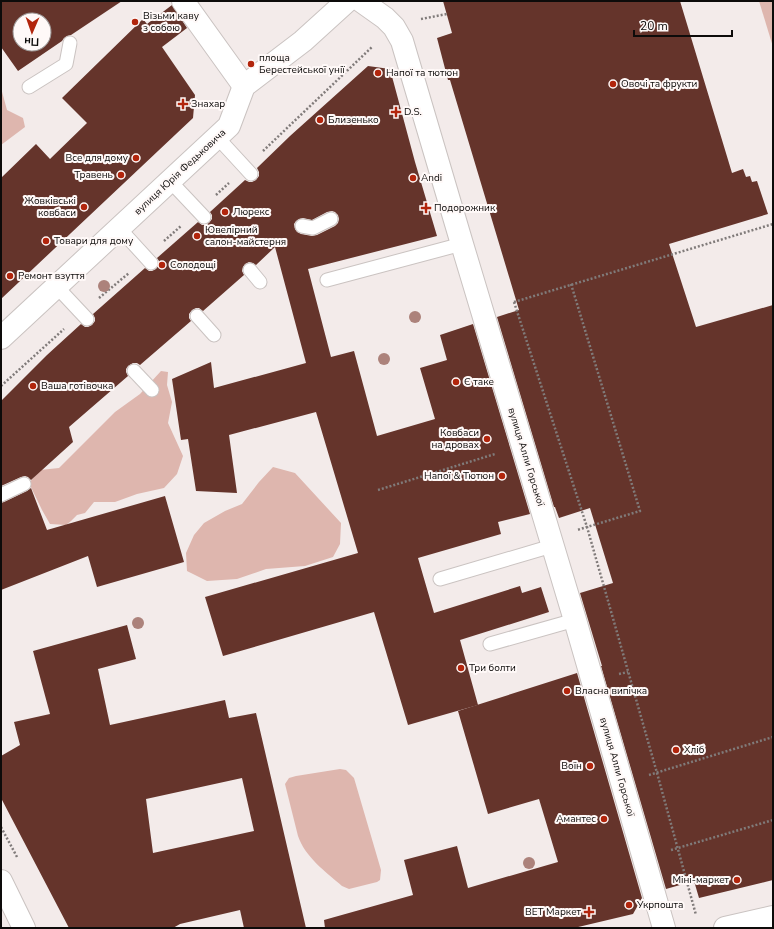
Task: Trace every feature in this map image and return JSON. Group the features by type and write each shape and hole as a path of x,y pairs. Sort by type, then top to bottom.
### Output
{"street":[{"path":"183,1 244,86 303,41 347,1"},
{"name":"вулиця Алли Горської","path":"362,1 385,18 394,27 402,41 575,620 664,928"},
{"name":"вулиця Юрія Федьковича","path":"1,338 229,126 244,86"},
{"path":"1,881 24,928"},
{"path":"725,928 773,917"}],"lane":[{"path":"29,88 66,64 70,43"},
{"path":"217,137 251,174"},
{"path":"170,181 201,214"},
{"path":"302,226 313,228 331,218"},
{"path":"119,228 148,260"},
{"path":"327,280 462,244"},
{"path":"250,270 260,282"},
{"path":"56,286 85,316"},
{"path":"197,316 214,335"},
{"path":"134,371 152,390"},
{"path":"1,496 24,484"},
{"path":"440,579 551,542"},
{"path":"490,644 575,620"}],"path":[{"path":"1,386 85,316 201,214 226,186"},
{"path":"482,312 773,224"},
{"path":"551,542 587,527 640,511 571,284"},
{"path":"514,302 587,527 696,916"},
{"path":"378,490 496,454"},
{"path":"622,783 773,737"},
{"path":"644,859 773,820"}],"shaded area":[{"path":"759,1 773,1 773,47"},
{"path":"1,88 7,110 23,118 25,127 1,145"},
{"path":"161,371 168,372 167,385 172,402 168,423 183,456 177,474 164,488 137,494 115,502 94,502 85,513 77,515 66,525 50,524 29,483 40,470 59,468 115,412 140,394"},
{"path":"273,467 295,473 341,523 340,544 333,557 305,566 266,569 237,579 207,581 187,571 186,553 194,535 204,523 225,511 242,504"},
{"path":"340,769 346,770 354,778 381,870 380,880 377,882 349,889 342,886 323,870 301,844 285,784 289,778 296,776"}],"building":[{"path":"1,1 122,1 71,35 64,38 52,48 52,12 12,12 12,52 46,52 18,71 1,47"},
{"path":"443,1 680,1 732,173 743,169 746,177 750,176 752,182 757,181 768,214 669,244 696,327 773,305 773,880 699,898 694,881 666,889 580,593 613,583 590,508 559,518 554,507 497,317 519,310 450,80 448,80 437,38 452,33"},
{"path":"172,5 187,28 162,47 195,95 193,118 1,299 1,178 36,144 50,159 87,123 62,98 143,19 147,24"},
{"path":"368,66 390,69 437,236 308,269 331,357 354,351 377,436 435,419 420,368 447,360 440,335 473,324 530,514 498,522 501,534 418,558 434,613 520,586 522,593 541,587 549,612 460,640 478,705 408,725 374,612 223,656 205,597 358,553 316,412 229,435 237,493 196,491 188,439 181,440 172,379 211,362 214,388 306,363 275,247 256,265 249,262 245,264 242,271 244,275 203,311 199,308 192,310 189,314 191,321 140,365 133,363 128,366 126,372 128,376 69,427 73,442 31,480 25,476 1,486 1,401 47,355 81,324 85,327 92,325 95,321 93,314 145,268 149,271 156,269 159,265 157,258 198,222 202,225 209,223 212,219 210,212 245,180 252,182 256,180 259,176 257,168 290,136","holes":["327,212 335,212 338,215 338,223 317,235 312,236 301,234 295,229 294,224 299,219 303,218 312,220"]},
{"path":"31,488 47,530 165,496 184,562 97,587 88,556 1,590 1,503"},
{"path":"127,625 136,659 98,669 110,725 225,700 229,718 256,713 306,928 244,928 240,910 180,924 173,928 69,928 1,798 1,756 20,745 14,722 50,714 33,651","holes":["242,778 254,831 153,853 146,799"]},
{"path":"577,673 642,898 633,914 574,928 325,928 324,920 413,895 404,860 457,846 468,888 558,862 539,799 488,814 458,711"}],"place":[{"name":"Візьми каву з собою","path":"135,22"},
{"name":"площа Берестейської унії","path":"251,64"},
{"name":"Напої та тютюн","path":"378,73"},
{"name":"Овочі та фрукти","path":"613,84"},
{"name":"Знахар","path":"183,104"},
{"name":"D.S.","path":"396,112"},
{"name":"Близенько","path":"320,120"},
{"name":"Все для дому","path":"136,158"},
{"name":"Травень","path":"121,175"},
{"name":"Andi","path":"413,178"},
{"name":"Жовківські ковбаси","path":"84,207"},
{"name":"Подорожник","path":"426,208"},
{"name":"Люрекс","path":"225,212"},
{"name":"Ювелірний салон-майстерня","path":"197,236"},
{"name":"Товари для дому","path":"46,241"},
{"name":"Солодощі","path":"162,265"},
{"name":"Ремонт взуття","path":"10,276"},
{"name":"Є таке","path":"456,382"},
{"name":"Ваша готівочка","path":"33,386"},
{"name":"Ковбаси на дровах","path":"487,439"},
{"name":"Напої & Тютюн","path":"502,476"},
{"name":"Три болти","path":"461,668"},
{"name":"Власна випічка","path":"567,691"},
{"name":"Хліб","path":"676,750"},
{"name":"Воїн","path":"590,766"},
{"name":"Амантес","path":"604,819"},
{"name":"Міні-маркет","path":"737,880"},
{"name":"Укрпошта","path":"629,905"},
{"name":"ВЕТ Маркет","path":"589,912"}]}
